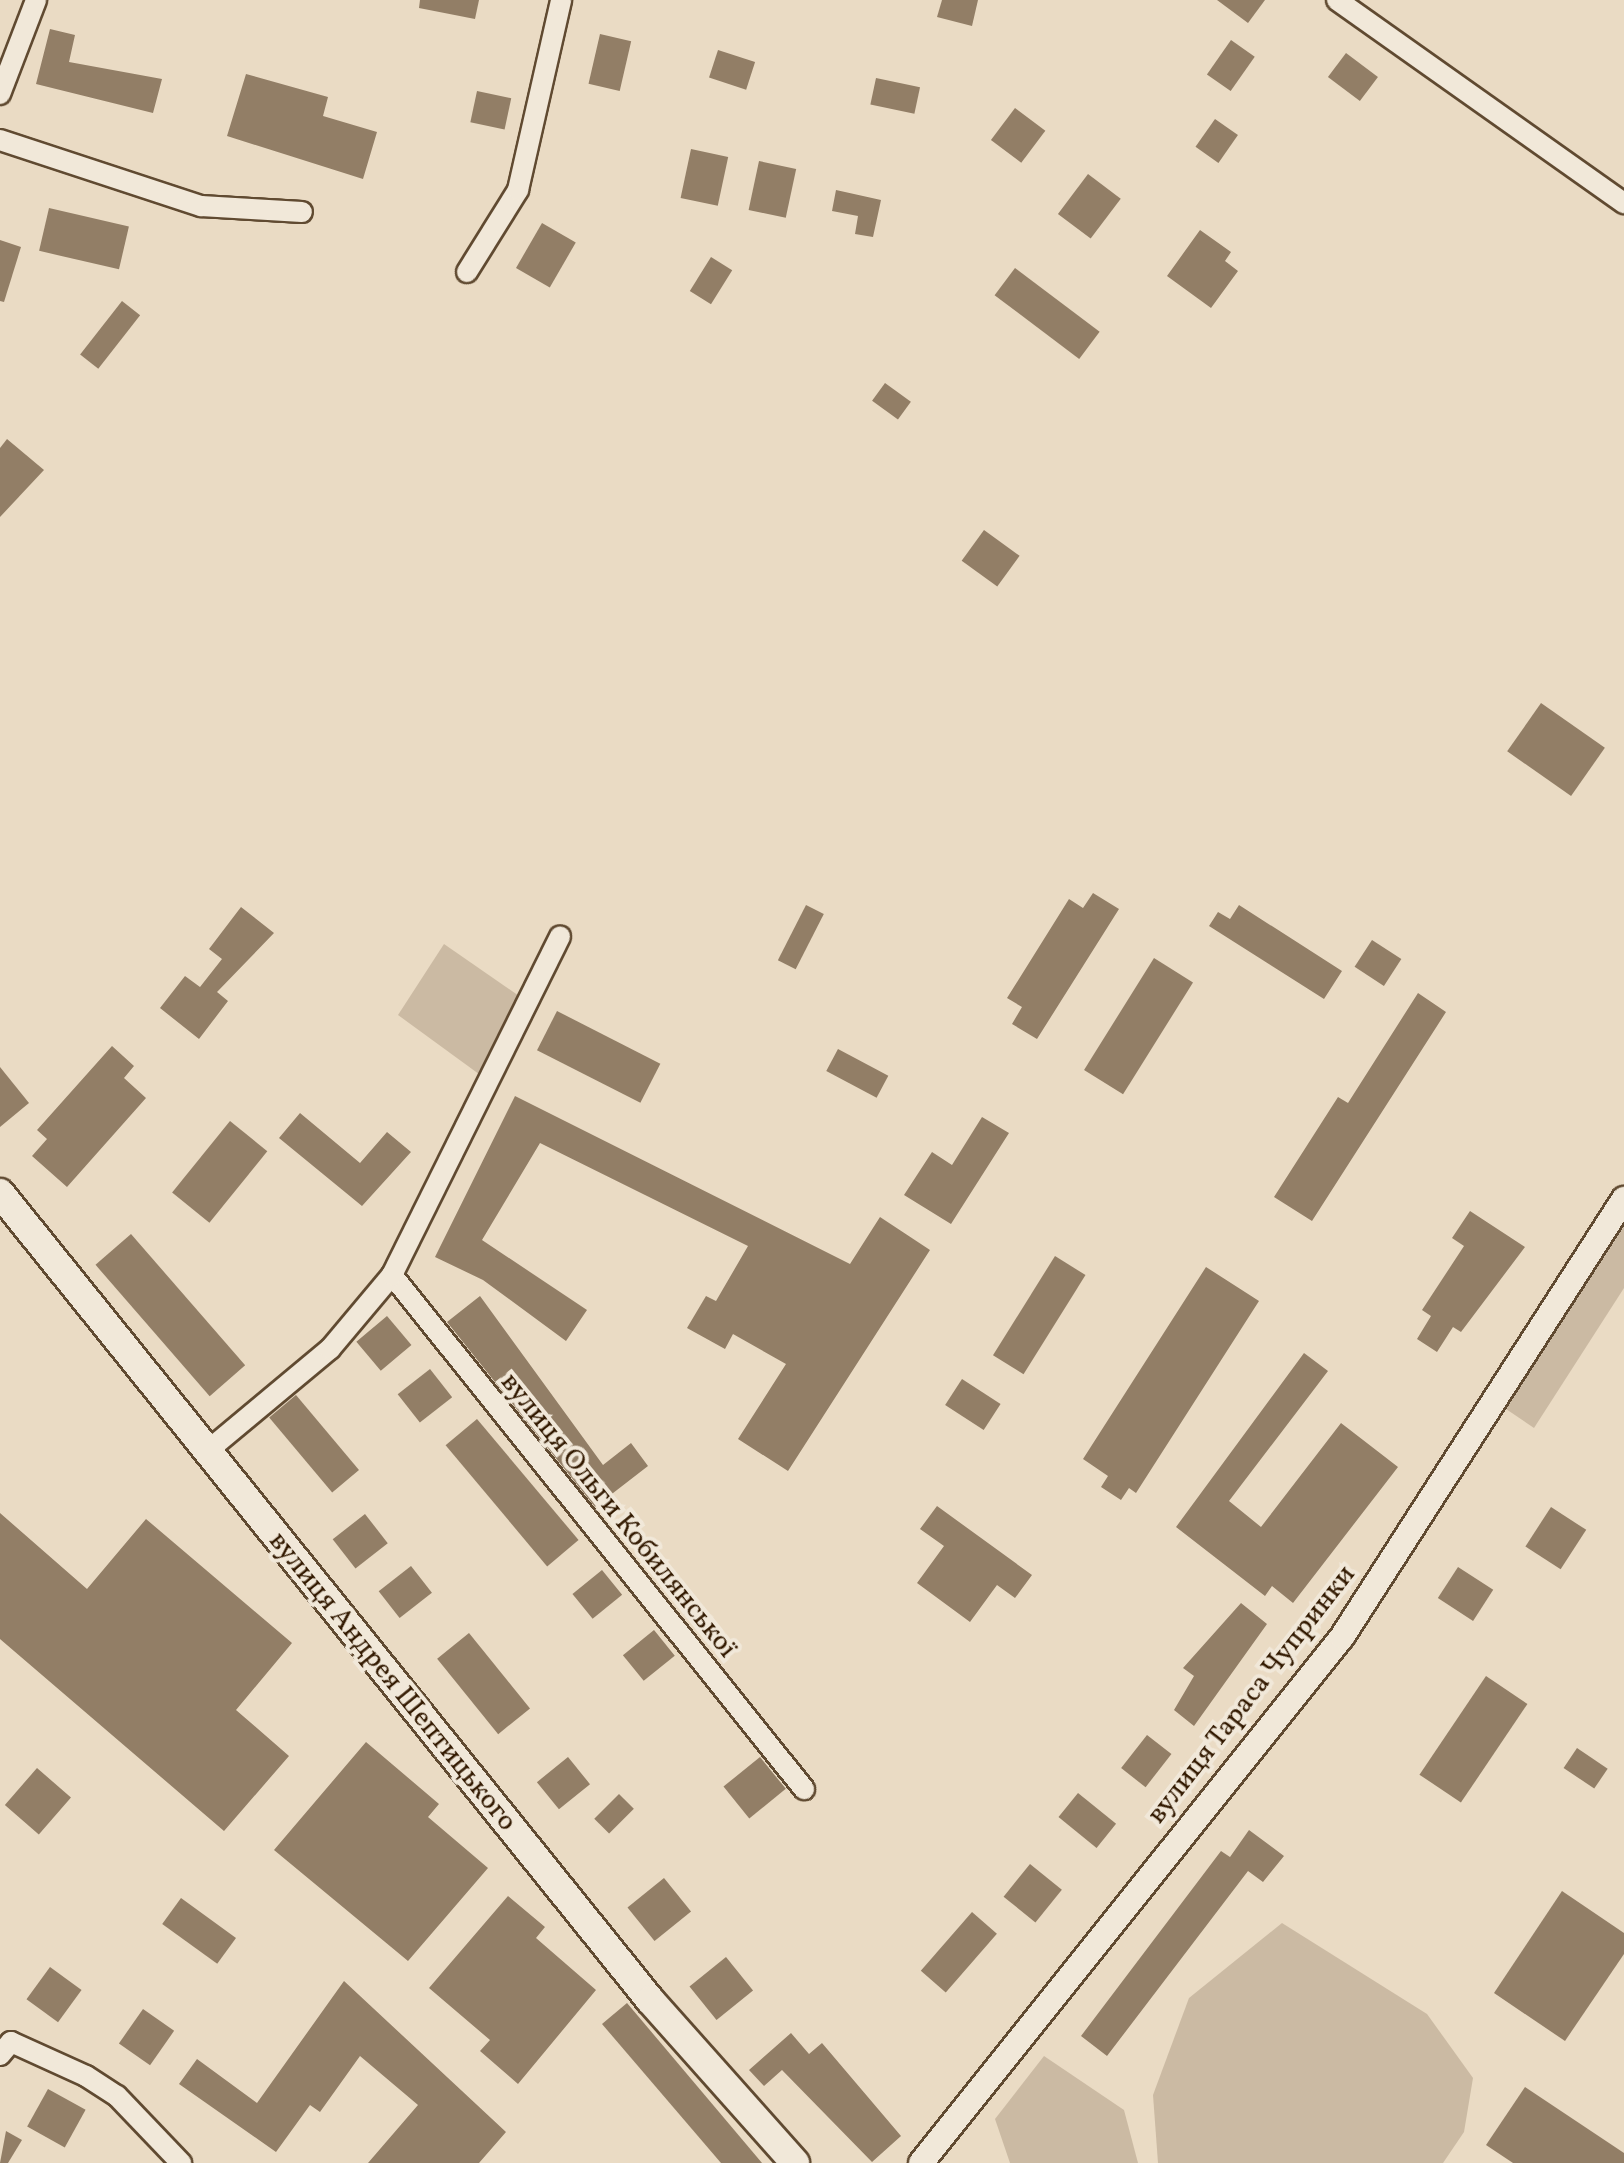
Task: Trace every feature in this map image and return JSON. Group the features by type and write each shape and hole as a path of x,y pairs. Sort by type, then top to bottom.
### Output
{"main road":[{"name":"вулиця Андрея Шептицького","path":"0,1193 205,1453 650,2000 795,2163"}],"street":[{"path":"0,94 36,0"},
{"path":"467,272 518,190 561,0"},
{"path":"1337,0 1624,203"},
{"path":"0,140 201,206 302,212"},
{"path":"205,1453 330,1349 392,1275 560,936"},
{"name":"вулиця Тараса Чупринки","path":"921,2163 1342,1637 1624,1199"},
{"name":"вулиця Ольги Кобилянської","path":"392,1275 804,1789"},
{"path":"4,2043 117,2096 181,2163"}],"shaded area":[{"path":"444,944 522,998 483,1077 398,1015"},
{"path":"1624,1226 1624,1288 1534,1428 1506,1409"},
{"path":"1282,1923 1427,2014 1473,2078 1464,2132 1443,2163 1158,2163 1153,2095 1189,1998"},
{"path":"1044,2056 1124,2110 1138,2163 1010,2163 995,2119"}],"building":[{"path":"420,0 479,0 475,19 419,8"},
{"path":"942,0 978,0 972,26 937,17"},
{"path":"1217,0 1265,0 1248,23"},
{"path":"50,29 75,35 69,62 162,79 153,113 36,84"},
{"path":"600,34 631,41 620,91 589,84"},
{"path":"1231,40 1255,57 1231,91 1207,74"},
{"path":"718,50 755,62 746,90 709,78"},
{"path":"1346,53 1378,77 1360,101 1328,77"},
{"path":"246,74 328,97 323,116 377,132 363,179 227,136"},
{"path":"876,78 920,87 914,114 870,104"},
{"path":"477,91 511,98 505,130 470,122"},
{"path":"1015,108 1045,131 1021,163 991,140"},
{"path":"1215,119 1238,135 1218,163 1195,147"},
{"path":"691,149 728,157 718,206 681,198"},
{"path":"759,161 796,169 786,218 749,210"},
{"path":"1088,174 1121,199 1091,239 1058,214"},
{"path":"836,190 881,200 873,237 855,234 858,216 832,211"},
{"path":"49,208 129,226 119,269 39,251"},
{"path":"542,223 576,243 550,288 516,268"},
{"path":"1200,230 1231,252 1225,261 1238,271 1211,308 1167,276"},
{"path":"0,240 21,247 4,302 0,301"},
{"path":"711,257 732,270 711,304 690,291"},
{"path":"1015,268 1100,332 1079,359 995,295"},
{"path":"122,301 140,315 98,369 80,355"},
{"path":"885,383 911,402 898,420 872,401"},
{"path":"7,439 44,470 0,517 0,448"},
{"path":"984,530 1020,556 997,587 962,561"},
{"path":"1541,703 1605,748 1571,796 1507,751"},
{"path":"1093,893 1119,909 1037,1039 1012,1024 1022,1007 1007,998 1069,899 1083,908"},
{"path":"806,905 824,914 796,969 778,960"},
{"path":"1239,905 1342,971 1324,999 1209,926 1218,912 1230,919"},
{"path":"241,907 274,933 217,992 228,1001 199,1039 160,1008 185,976 200,987 222,959 209,949"},
{"path":"1372,940 1401,959 1384,986 1355,967"},
{"path":"1154,958 1193,982 1123,1094 1084,1070"},
{"path":"1418,993 1446,1012 1312,1221 1274,1197 1338,1097 1348,1103"},
{"path":"557,1011 660,1064 640,1103 537,1050"},
{"path":"112,1046 134,1066 124,1078 146,1098 67,1187 32,1156 47,1139 37,1130"},
{"path":"838,1049 888,1076 877,1098 826,1071"},
{"path":"0,1067 29,1103 0,1127"},
{"path":"515,1096 850,1264 880,1217 930,1250 788,1471 738,1439 786,1364 733,1334 725,1349 687,1328 706,1296 716,1301 748,1246 540,1143 482,1240 587,1310 566,1341 483,1280 435,1257"},
{"path":"300,1113 360,1163 387,1132 411,1152 362,1206 279,1138"},
{"path":"982,1117 1009,1133 951,1224 904,1195 932,1152 952,1165"},
{"path":"230,1121 267,1151 209,1223 172,1192"},
{"path":"1470,1211 1525,1247 1461,1332 1453,1327 1437,1352 1417,1339 1431,1316 1422,1310 1464,1246 1452,1238"},
{"path":"131,1234 245,1365 210,1396 96,1265"},
{"path":"1055,1256 1086,1275 1024,1374 993,1355"},
{"path":"1206,1267 1259,1301 1136,1493 1129,1488 1121,1500 1101,1487 1108,1476 1083,1459"},
{"path":"480,1296 603,1465 631,1443 648,1466 595,1507 447,1322"},
{"path":"387,1316 411,1345 381,1371 356,1342"},
{"path":"1304,1353 1328,1371 1229,1501 1261,1527 1341,1423 1398,1467 1293,1603 1272,1586 1265,1596 1176,1527"},
{"path":"430,1369 452,1397 420,1423 398,1394"},
{"path":"962,1379 1001,1404 984,1430 945,1405"},
{"path":"296,1395 359,1470 332,1493 269,1417"},
{"path":"477,1419 579,1540 547,1566 446,1445"},
{"path":"937,1506 1032,1575 1015,1598 997,1585 970,1622 917,1583 944,1546 920,1529"},
{"path":"1551,1507 1586,1530 1561,1569 1525,1546"},
{"path":"0,1513 87,1589 146,1519 292,1643 236,1710 289,1756 224,1831 0,1639"},
{"path":"365,1514 388,1543 355,1568 333,1539"},
{"path":"411,1566 432,1593 400,1618 379,1591"},
{"path":"1458,1567 1493,1590 1473,1621 1438,1598"},
{"path":"602,1570 622,1595 593,1619 572,1594"},
{"path":"1241,1603 1267,1624 1194,1726 1174,1710 1194,1676 1183,1668"},
{"path":"654,1630 675,1656 644,1681 623,1655"},
{"path":"469,1633 530,1708 498,1734 437,1659"},
{"path":"1486,1676 1527,1704 1461,1803 1419,1775"},
{"path":"1147,1735 1171,1754 1146,1787 1121,1768"},
{"path":"366,1742 439,1804 428,1817 488,1868 408,1961 274,1850"},
{"path":"1577,1748 1608,1769 1594,1789 1564,1768"},
{"path":"568,1757 590,1784 559,1809 537,1782"},
{"path":"760,1757 786,1789 749,1818 723,1787"},
{"path":"37,1768 71,1798 39,1835 5,1805"},
{"path":"1078,1793 1116,1824 1097,1848 1058,1817"},
{"path":"619,1794 634,1809 609,1834 594,1819"},
{"path":"1249,1830 1284,1856 1263,1882 1248,1871 1107,2056 1081,2036 1221,1851 1230,1857"},
{"path":"1030,1864 1062,1890 1035,1922 1004,1897"},
{"path":"664,1878 691,1911 655,1941 627,1908"},
{"path":"1562,1891 1624,1933 1624,1954 1565,2041 1494,1993"},
{"path":"508,1896 545,1927 536,1938 596,1990 518,2084 480,2051 490,2040 429,1988"},
{"path":"181,1898 236,1938 217,1964 162,1924"},
{"path":"972,1912 997,1934 946,1993 921,1971"},
{"path":"726,1957 753,1990 717,2020 689,1987"},
{"path":"50,1967 82,1990 58,2022 26,1999"},
{"path":"344,1981 506,2132 479,2163 368,2163 418,2105 360,2056 320,2112 310,2105 276,2152 179,2084 197,2059 257,2103"},
{"path":"627,2003 762,2163 721,2163 602,2024"},
{"path":"143,2009 174,2031 150,2065 119,2043"},
{"path":"791,2033 809,2054 822,2043 901,2136 872,2162 782,2070 764,2086 749,2070"},
{"path":"1525,2087 1624,2153 1624,2163 1513,2163 1486,2145"},
{"path":"48,2089 86,2110 65,2147 27,2127"},
{"path":"6,2131 22,2140 8,2163 0,2163"}]}
